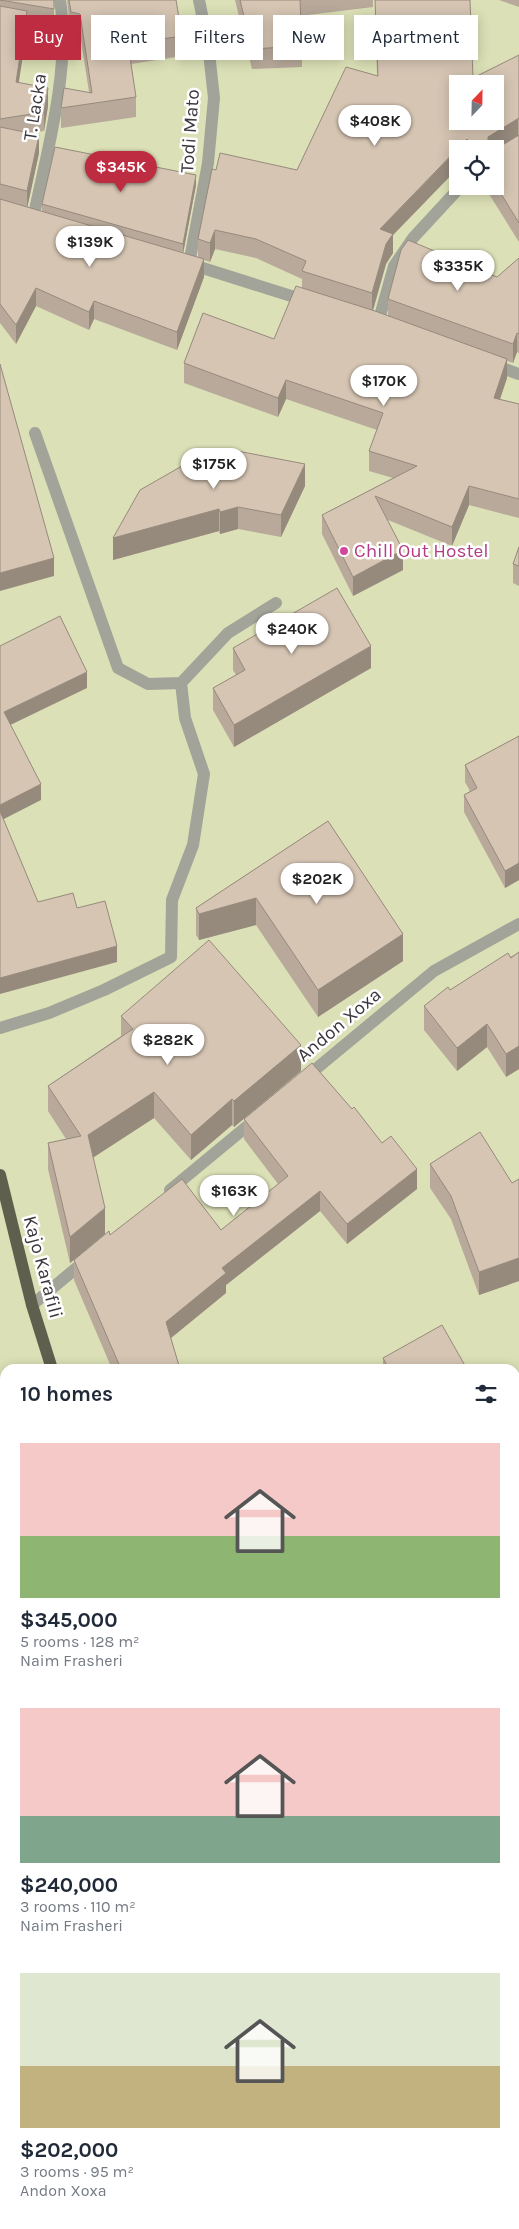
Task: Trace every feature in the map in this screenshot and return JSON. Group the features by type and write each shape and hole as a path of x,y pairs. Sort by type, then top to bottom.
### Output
{"main road":[{"name":"Kajo Karafili","path":"0,1175 32,1304 50,1364"}],"street":[{"name":"T. Lacka","path":"33,219 55,114 62,54 60,0"},
{"name":"Todi Mato","path":"199,0 208,44 214,98 208,163 185,263 321,305"},
{"path":"377,323 394,266 413,238 453,195"},
{"path":"475,358 519,374"},
{"path":"35,433 118,668 148,684 181,683 228,633 276,603"},
{"path":"0,1028 49,1013 104,990 171,957 172,900 193,845 204,774 185,718 181,683"},
{"name":"Andon Xoxa","path":"297,1084 434,971 519,924"},
{"path":"161,1198 267,1109"},
{"path":"32,1304 93,1254"}],"green space":[{"path":"0,0 519,0 519,1364 0,1364"}],"building":[{"path":"0,0 54,0 54,9"},
{"path":"69,0 176,0 178,15 175,15 175,37 165,39 165,15 91,15 91,60 130,60 136,97 61,108 64,88 92,93 81,15 71,12"},
{"path":"240,0 300,0 301,15 273,15 273,48 263,48 263,15 244,15"},
{"path":"375,0 470,0 471,15 376,15"},
{"path":"0,6 27,11 26,15 15,15 15,60 19,60 16,82 48,88 44,112 0,119"},
{"path":"519,55 519,118 504,127 504,75 479,75"},
{"path":"377,60 472,60 473,75 449,75 449,130 499,130 488,137 488,140 449,140 449,158 380,229 393,234 386,244 372,293 302,271 306,261 256,239 215,230 210,243 198,239 212,169 216,170 220,153 297,170 346,67 378,76"},
{"path":"0,127 39,135 27,191 0,184"},
{"path":"519,135 519,223 502,195 504,195 504,144"},
{"path":"55,147 196,175 183,244 42,204"},
{"path":"0,199 204,259 177,332 94,301 89,312 36,288 16,325 0,304"},
{"path":"408,240 497,277 519,258 519,334 517,333 513,344 388,299 401,250"},
{"path":"296,286 375,311 507,359 494,398 519,404 519,499 469,486 452,527 375,496 403,550 353,577 322,515 417,466 369,451 383,413 286,380 278,398 184,363 203,313 274,339"},
{"path":"0,364 54,558 0,573"},
{"path":"232,450 305,464 281,515 238,507 220,512 219,509 113,538 140,490 182,466 230,455"},
{"path":"519,547 519,566 513,564"},
{"path":"337,588 371,646 234,725 213,688 245,670 233,648"},
{"path":"60,616 87,672 4,712 41,784 0,805 0,646"},
{"path":"519,736 519,863 505,871 464,795 477,788 465,765"},
{"path":"0,811 38,902 73,893 77,908 105,901 117,946 0,978"},
{"path":"328,821 403,934 318,990 256,898 199,914 196,908"},
{"path":"209,940 301,1045 234,1101 232,1099 191,1135 154,1092 88,1135 105,1208 70,1237 48,1143 81,1136 48,1086 133,1029 121,1016"},
{"path":"519,952 519,1046 506,1054 487,1024 457,1048 424,1006 448,987 450,990 508,953 511,958"},
{"path":"312,1063 352,1109 354,1107 382,1143 391,1136 417,1169 347,1224 320,1191 222,1268 226,1273 166,1322 179,1364 119,1364 74,1260 109,1231 110,1235 182,1179 221,1230 288,1176 244,1119"},
{"path":"480,1132 512,1183 519,1179 519,1258 479,1272 451,1196 430,1164"},
{"path":"442,1325 464,1364 386,1364 383,1358"}],"place":[{"name":"Chill Out Hostel","path":"344,551"}]}
